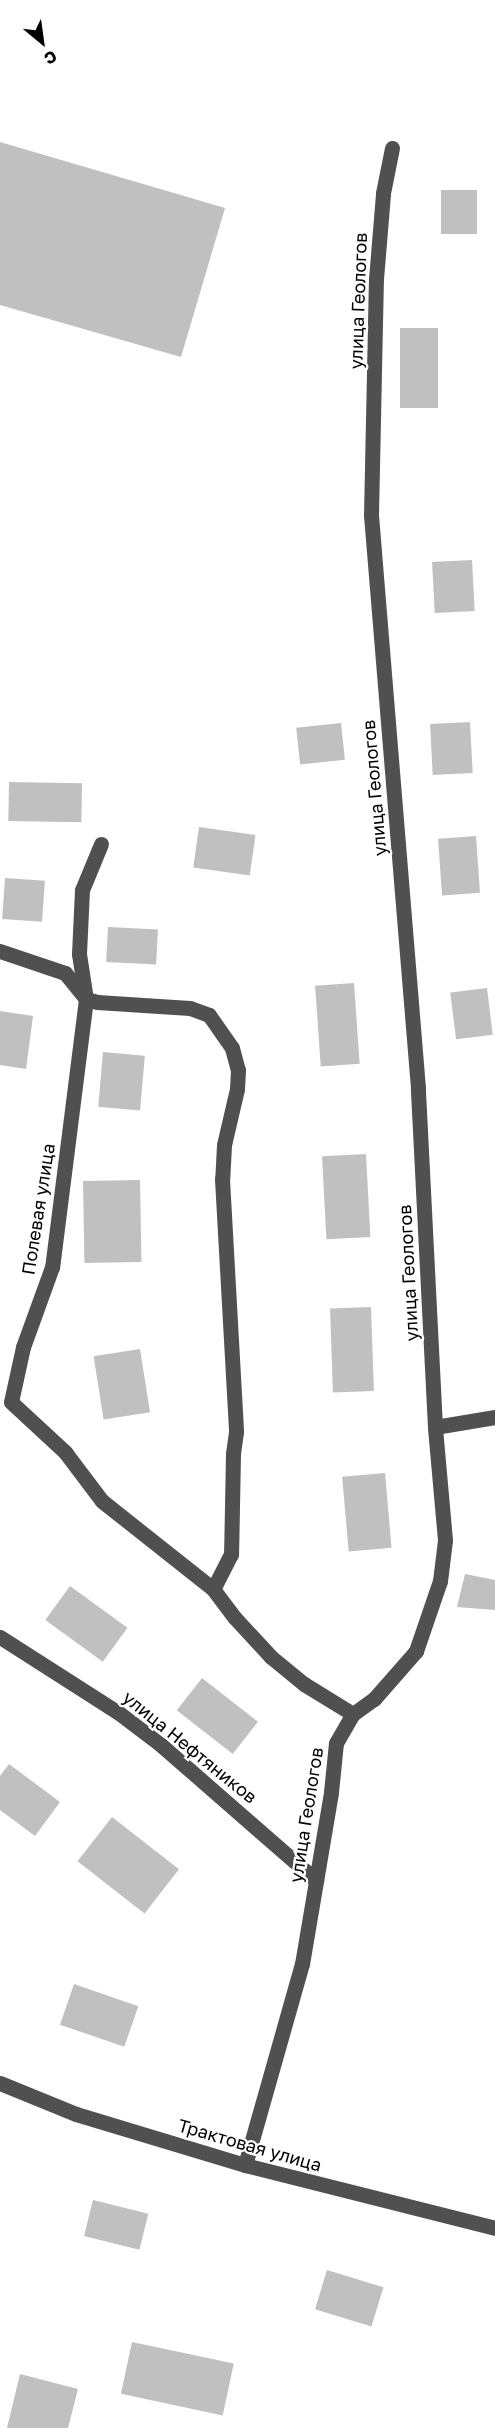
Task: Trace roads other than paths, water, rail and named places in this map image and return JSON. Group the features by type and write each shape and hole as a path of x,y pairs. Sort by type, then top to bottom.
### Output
{"street":[{"name":"улица Геологов","path":"245,2165 302,1964 336,1743 353,1714 374,1699 416,1651 441,1581 445,1540 435,1427 418,1088 371,515 376,279 383,193 392,148"},
{"name":"Полевая улица","path":"101,844 82,890 79,954 86,999 52,1267 23,1347 11,1402 65,1452 102,1501 213,1589 235,1618 271,1657 304,1684 353,1714"},
{"path":"0,951 64,973 86,999 97,1002 190,1008 209,1015 232,1047 238,1070 237,1089 224,1145 222,1179 236,1432 233,1454 231,1554 213,1589"},
{"path":"435,1427 495,1417"},
{"name":"улица Нефтяников","path":"0,1637 119,1713 161,1745 316,1880"},
{"name":"Трактовая улица","path":"0,2083 76,2114 245,2165 495,2229"}]}
